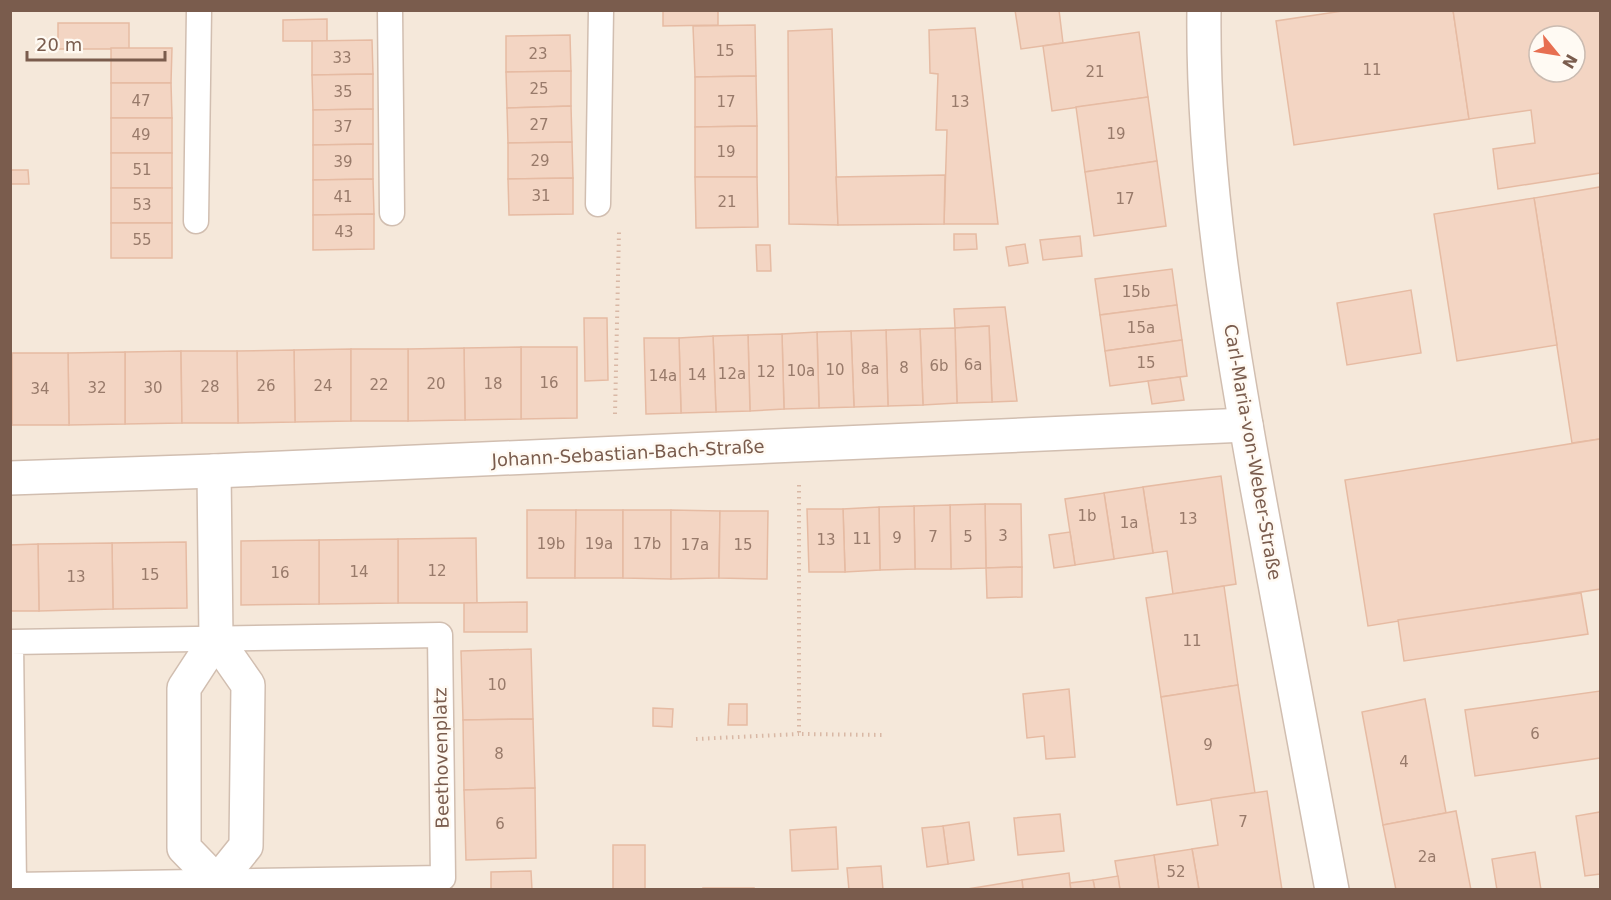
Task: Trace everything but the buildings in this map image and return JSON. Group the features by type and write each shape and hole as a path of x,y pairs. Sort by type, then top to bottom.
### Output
{"street":[{"name":"Carl-Maria-von-Weber-Straße","path":"1204,10 1204,70 1216,212 1246,425 1332,890"},
{"name":"Johann-Sebastian-Bach-Straße","path":"10,478 1246,425"},
{"path":"214,471 216,639 184,688 184,848 217,886 246,846 248,685 216,639"}],"lane":[{"path":"196,221 199,10"},
{"path":"390,10 392,213"},
{"path":"598,204 601,10"},
{"name":"Beethovenplatz","path":"440,635 443,878 217,886 14,885 11,642 440,635"}],"path":[{"path":"598,204 619,228 614,453"},
{"path":"799,445 799,734"},
{"path":"696,739 799,734 885,735"}],"shaded area":[{"path":"11,11 1600,11 1600,889 11,889"}]}
